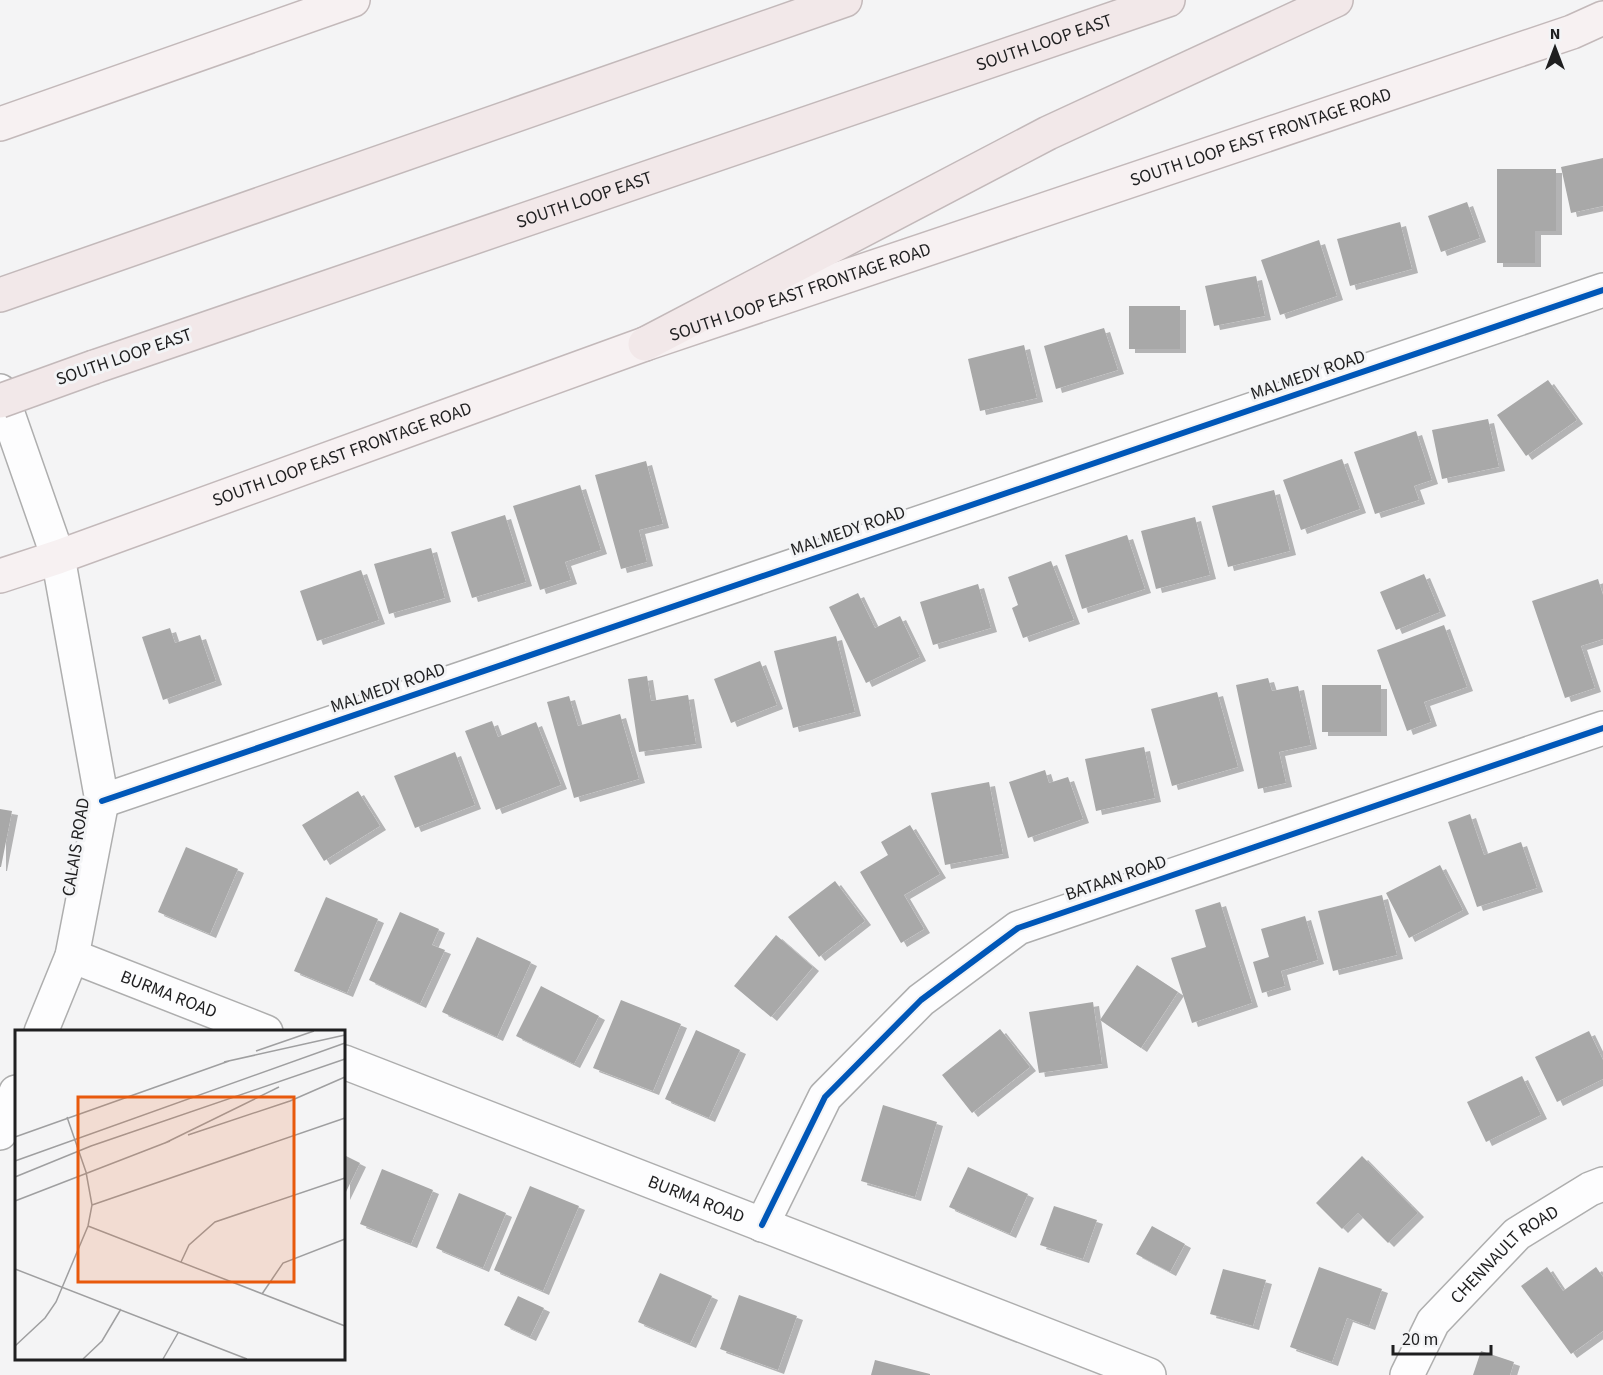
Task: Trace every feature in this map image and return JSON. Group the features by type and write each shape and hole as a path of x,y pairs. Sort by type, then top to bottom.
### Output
{"highway":[{"path":"0,295 845,0"},
{"name":"SOUTH LOOP EAST","path":"0,401 94,366 1168,0"},
{"path":"645,344 1048,133 1336,0"}],"main road":[{"path":"0,124 353,0"},
{"name":"SOUTH LOOP EAST FRONTAGE ROAD","path":"0,576 645,344 1572,32 1603,18"}],"street":[{"name":"MALMEDY ROAD","path":"102,801 1603,290"},
{"name":"CALAIS ROAD","path":"0,391 58,557 102,801 72,956 42,1030"},
{"name":"BATAAN ROAD","path":"762,1225 825,1097 921,1000 1018,928 1603,728"},
{"name":"BURMA ROAD","path":"72,956 261,1030"},
{"name":"BURMA ROAD","path":"345,1062 1149,1375"},
{"path":"0,1133 15,1095"},
{"name":"CHENNAULT ROAD","path":"1407,1375 1433,1322 1517,1234 1590,1189 1603,1184"}],"building":[{"path":"1603,158 1603,206 1571,213 1561,167"},
{"path":"1497,169 1556,169 1556,231 1535,231 1535,263 1497,263"},
{"path":"1467,202 1480,238 1441,252 1428,216"},
{"path":"1400,222 1412,269 1350,286 1337,239"},
{"path":"1319,240 1337,296 1280,315 1261,260"},
{"path":"1256,276 1265,316 1214,326 1205,286"},
{"path":"1129,306 1180,306 1180,349 1129,349"},
{"path":"1104,328 1118,370 1056,389 1044,346"},
{"path":"1024,345 1037,398 980,411 968,359"},
{"path":"1548,380 1577,420 1526,456 1497,415"},
{"path":"1488,419 1499,467 1442,479 1432,430"},
{"path":"1416,431 1432,480 1414,486 1419,500 1375,514 1354,452"},
{"path":"1342,459 1360,509 1301,530 1283,480"},
{"path":"646,461 663,524 639,530 647,562 621,569 595,475"},
{"path":"580,485 601,550 565,562 571,580 540,590 513,506"},
{"path":"1274,490 1290,551 1228,567 1212,506"},
{"path":"505,515 526,582 472,598 451,532"},
{"path":"1195,517 1210,575 1156,589 1141,531"},
{"path":"1127,535 1145,589 1082,609 1065,555"},
{"path":"431,548 445,598 389,614 374,564"},
{"path":"1051,561 1074,620 1023,638 1012,608 1018,605 1008,577"},
{"path":"361,570 379,620 317,641 300,591"},
{"path":"1424,574 1440,612 1396,630 1380,592"},
{"path":"1598,579 1603,595 1603,639 1581,646 1595,688 1565,698 1532,601"},
{"path":"978,584 991,628 933,645 920,602"},
{"path":"858,593 875,628 900,616 920,657 866,683 829,607"},
{"path":"1444,625 1467,687 1424,702 1431,722 1407,731 1377,650"},
{"path":"170,628 175,643 200,635 216,681 163,700 142,637"},
{"path":"836,636 855,712 793,728 774,651"},
{"path":"760,661 777,705 731,723 714,679"},
{"path":"647,676 651,701 688,695 696,744 639,752 628,679"},
{"path":"1268,678 1272,691 1298,686 1311,745 1279,752 1286,783 1258,789 1236,685"},
{"path":"1322,685 1381,685 1381,732 1322,732"},
{"path":"1217,692 1238,767 1172,786 1151,709"},
{"path":"569,696 578,726 620,714 639,779 574,798 547,702"},
{"path":"492,721 498,737 536,722 561,785 496,810 465,731"},
{"path":"1144,747 1155,798 1096,811 1085,759"},
{"path":"455,752 475,805 415,828 394,776"},
{"path":"1045,770 1049,783 1068,777 1083,819 1028,838 1009,782"},
{"path":"989,782 1003,854 945,865 931,793"},
{"path":"358,791 380,826 324,861 302,825"},
{"path":"0,809 12,811 1,867 0,867"},
{"path":"1470,814 1484,855 1521,842 1537,888 1477,907 1448,822"},
{"path":"910,825 940,874 904,895 924,929 901,943 860,872 888,855 881,842"},
{"path":"186,847 238,869 210,934 158,912"},
{"path":"1440,865 1463,910 1409,938 1386,893"},
{"path":"835,881 865,921 819,957 788,917"},
{"path":"1382,895 1397,955 1333,971 1318,911"},
{"path":"326,897 378,919 347,993 294,971"},
{"path":"1220,902 1252,1003 1192,1023 1171,958 1206,947 1195,910"},
{"path":"400,912 439,929 432,945 445,950 420,1004 369,980"},
{"path":"1305,916 1318,960 1281,971 1285,986 1262,993 1253,962 1269,957 1261,929"},
{"path":"776,935 813,967 771,1017 734,986"},
{"path":"477,937 531,962 497,1037 442,1012"},
{"path":"1137,965 1178,992 1141,1048 1100,1020"},
{"path":"541,986 599,1016 574,1064 516,1036"},
{"path":"621,1000 681,1024 653,1091 593,1068"},
{"path":"1093,1002 1102,1064 1039,1073 1029,1012"},
{"path":"1000,1029 1030,1067 972,1113 942,1075"},
{"path":"696,1030 740,1050 709,1118 665,1099"},
{"path":"1589,1031 1603,1060 1603,1079 1557,1102 1535,1057"},
{"path":"1522,1076 1541,1115 1486,1142 1467,1102"},
{"path":"883,1105 937,1122 915,1197 861,1181"},
{"path":"345,1156 360,1163 345,1194"},
{"path":"1362,1156 1418,1213 1388,1243 1358,1213 1342,1229 1316,1203"},
{"path":"968,1167 1028,1194 1010,1234 949,1207"},
{"path":"382,1169 433,1190 411,1244 360,1224"},
{"path":"530,1186 579,1206 543,1291 494,1270"},
{"path":"459,1193 506,1213 483,1268 436,1248"},
{"path":"1054,1206 1097,1220 1083,1259 1040,1245"},
{"path":"1152,1226 1185,1244 1170,1272 1136,1254"},
{"path":"1319,1267 1382,1289 1369,1326 1347,1318 1332,1362 1290,1347"},
{"path":"1547,1267 1563,1291 1596,1267 1603,1277 1603,1331 1571,1354 1521,1286"},
{"path":"1223,1269 1266,1280 1253,1326 1210,1314"},
{"path":"660,1273 712,1296 690,1344 638,1322"},
{"path":"739,1295 797,1316 778,1370 720,1349"},
{"path":"518,1296 544,1308 530,1337 504,1325"},
{"path":"1481,1351 1514,1362 1510,1375 1473,1375"},
{"path":"875,1360 930,1374 930,1375 871,1375"}],"cycle path":[{"path":"102,801 1603,290"},
{"path":"762,1225 825,1097 921,1000 1018,928 1603,728"}]}
